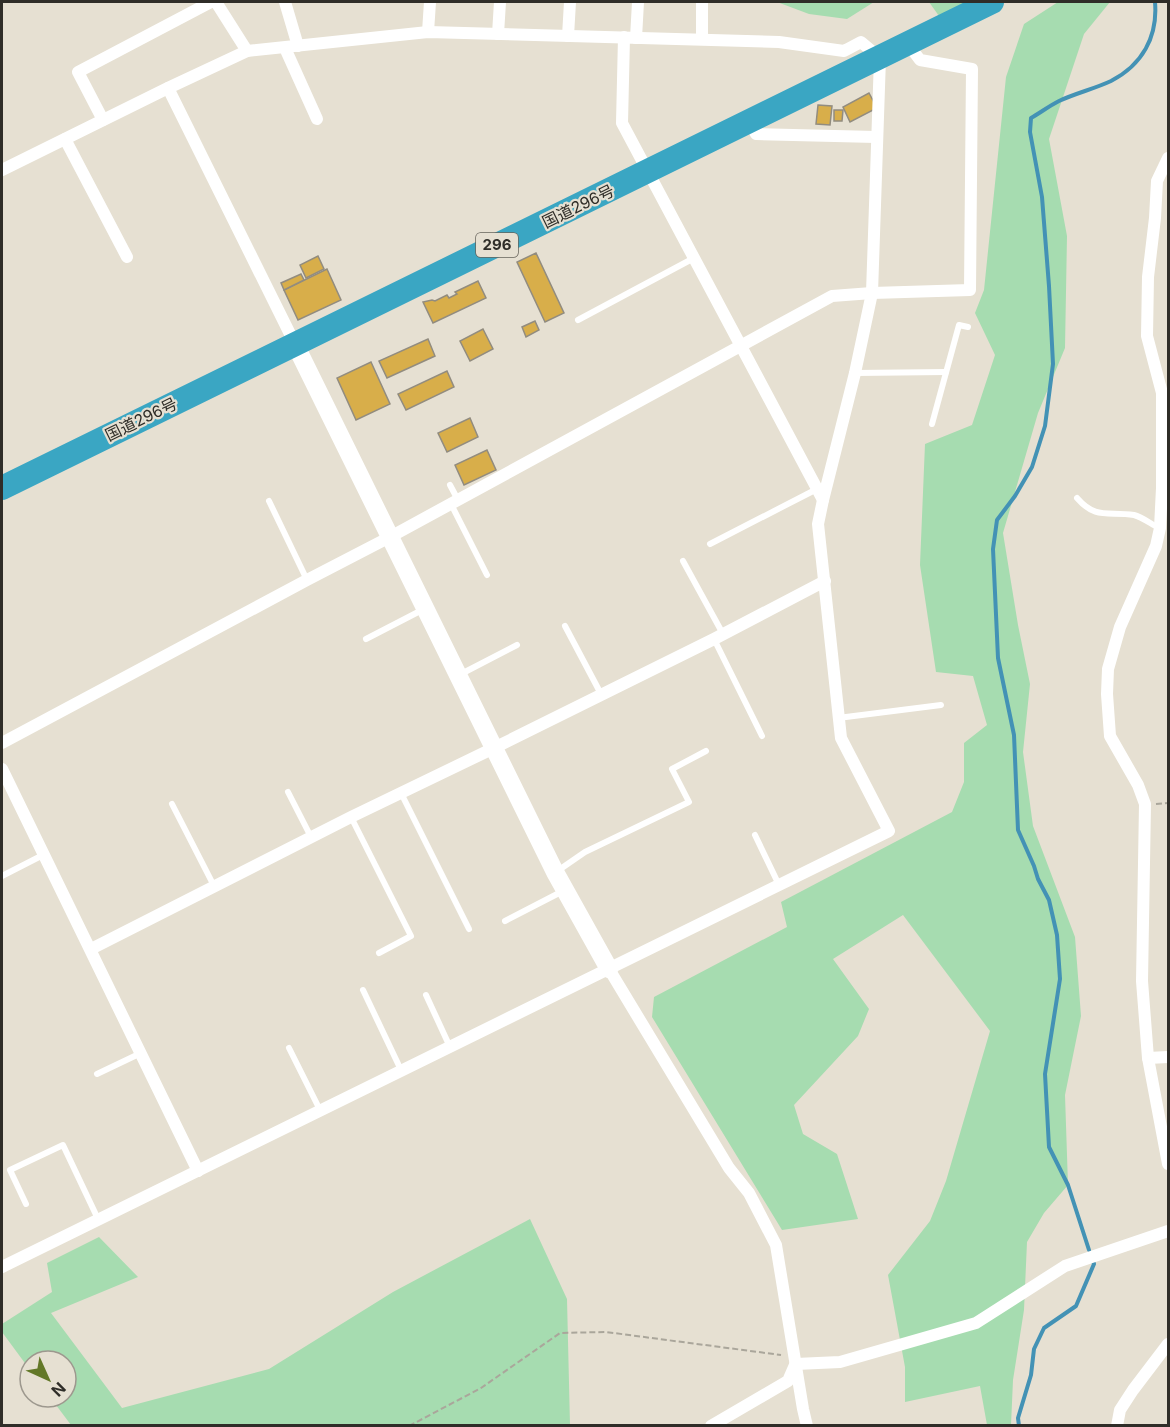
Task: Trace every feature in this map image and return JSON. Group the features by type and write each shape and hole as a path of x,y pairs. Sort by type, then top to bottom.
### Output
{"highway":[{"name":"国道296号","path":"2,488 992,2"}],"street":[{"path":"103,120 78,72 211,2"},
{"path":"216,2 247,51"},
{"path":"285,2 292,47 317,119"},
{"path":"428,32 430,2"},
{"path":"498,34 500,2"},
{"path":"568,36 570,2"},
{"path":"638,2 630,37 622,123 820,494"},
{"path":"702,2 702,39"},
{"path":"2,170 247,51 428,32 779,42 844,51 861,42 880,58 872,293 855,373 820,494 818,524 841,738 889,831 2,1268"},
{"path":"2,743 455,502 832,296 970,290 972,69 920,60 908,44"},
{"path":"168,88 555,872 609,969 729,1168 749,1193 776,1245 807,1425"},
{"path":"749,121 756,134 876,137"},
{"path":"65,139 128,257"},
{"path":"1168,159 1157,182 1148,277 1147,336 1162,393 1160,528 1156,546 1119,627 1108,669 1107,694 1110,736 1138,785 1145,804 1142,981 1148,1058 1168,1164"},
{"path":"91,949 401,792 718,637 825,581"},
{"path":"2,769 198,1171"},
{"path":"1148,1058 1168,1057"},
{"path":"796,1364 840,1362 976,1323 1065,1266 1168,1231"},
{"path":"1117,1425 1120,1410 1168,1344"},
{"path":"711,1425 788,1381 796,1364"}],"lane":[{"path":"578,320 694,258"},
{"path":"932,424 959,325 968,327"},
{"path":"855,373 946,372"},
{"path":"450,484 455,502 487,575"},
{"path":"710,544 820,494"},
{"path":"1077,498 1084,507 1093,512 1137,516 1160,528"},
{"path":"269,501 307,580"},
{"path":"683,561 762,736"},
{"path":"366,639 425,609"},
{"path":"565,626 601,694"},
{"path":"458,676 517,645"},
{"path":"838,718 941,705"},
{"path":"555,872 585,852 689,802 672,769 706,751"},
{"path":"288,792 311,837"},
{"path":"401,792 469,929"},
{"path":"172,804 214,886"},
{"path":"351,817 411,936 379,953"},
{"path":"755,836 779,885"},
{"path":"2,876 44,854"},
{"path":"505,921 565,890"},
{"path":"363,990 402,1071"},
{"path":"426,995 450,1047"},
{"path":"289,1048 320,1111"},
{"path":"97,1074 141,1053"},
{"path":"26,1204 10,1170 63,1145 98,1220"}],"path":[{"path":"409,1425 481,1388 560,1332 606,1332 781,1355 796,1364"}],"green space":[{"path":"777,2 874,2 847,19 809,14"},
{"path":"929,2 969,2 939,16"},
{"path":"1058,2 1110,2 1084,34 1049,139 1067,236 1065,348 1038,413 1003,533 1030,684 1023,752 1033,826 1075,937 1081,1016 1065,1095 1068,1185 1044,1213 1027,1242 1024,1310 1013,1380 1011,1425 987,1425 980,1386 905,1402 905,1367 888,1275 930,1221 946,1181 990,1031 903,915 833,959 869,1009 858,1036 794,1105 803,1134 837,1154 858,1219 782,1230 652,1017 654,997 787,927 781,902 952,812 964,782 964,743 987,725 973,676 936,672 920,565 925,444 972,425 995,355 975,313 984,290 1006,77 1024,24"},
{"path":"530,1219 567,1299 570,1425 71,1425 59,1409 78,1409 78,1349 122,1408 269,1369 393,1292"},
{"path":"99,1237 138,1277 51,1313 78,1349 18,1349 18,1354 2,1332 2,1324 52,1292 47,1263"}],"building":[{"path":"869,93 877,108 850,122 843,107"},
{"path":"818,105 832,106 830,125 816,124"},
{"path":"834,110 843,110 842,121 834,121"},
{"path":"536,253 564,313 545,322 517,262"},
{"path":"318,256 324,269 306,278 300,265"},
{"path":"327,269 341,300 298,320 284,290"},
{"path":"301,274 304,280 284,290 281,283"},
{"path":"478,281 486,298 433,323 423,302 435,301 447,295 449,298 457,294 455,292"},
{"path":"535,321 539,330 526,337 522,327"},
{"path":"483,329 493,349 470,361 460,341"},
{"path":"428,339 435,356 387,378 379,361"},
{"path":"371,362 390,404 356,420 337,378"},
{"path":"447,371 454,387 406,410 398,394"},
{"path":"470,418 478,437 447,452 438,433"},
{"path":"487,450 496,470 464,485 455,465"}],"waterway":[{"path":"1089,1250 1068,1185 1049,1147 1045,1074 1060,979 1057,935 1049,900 1018,830 1014,735 998,658 993,549 997,520 1032,467 1045,426 1053,364 1042,197 1030,132 1031,118 1059,101 1111,81 1131,67 1146,49 1151,38 1155,2"},
{"path":"1019,1426 1018,1418 1031,1375 1034,1349 1044,1328 1076,1306 1094,1264 1093,1261"}]}
